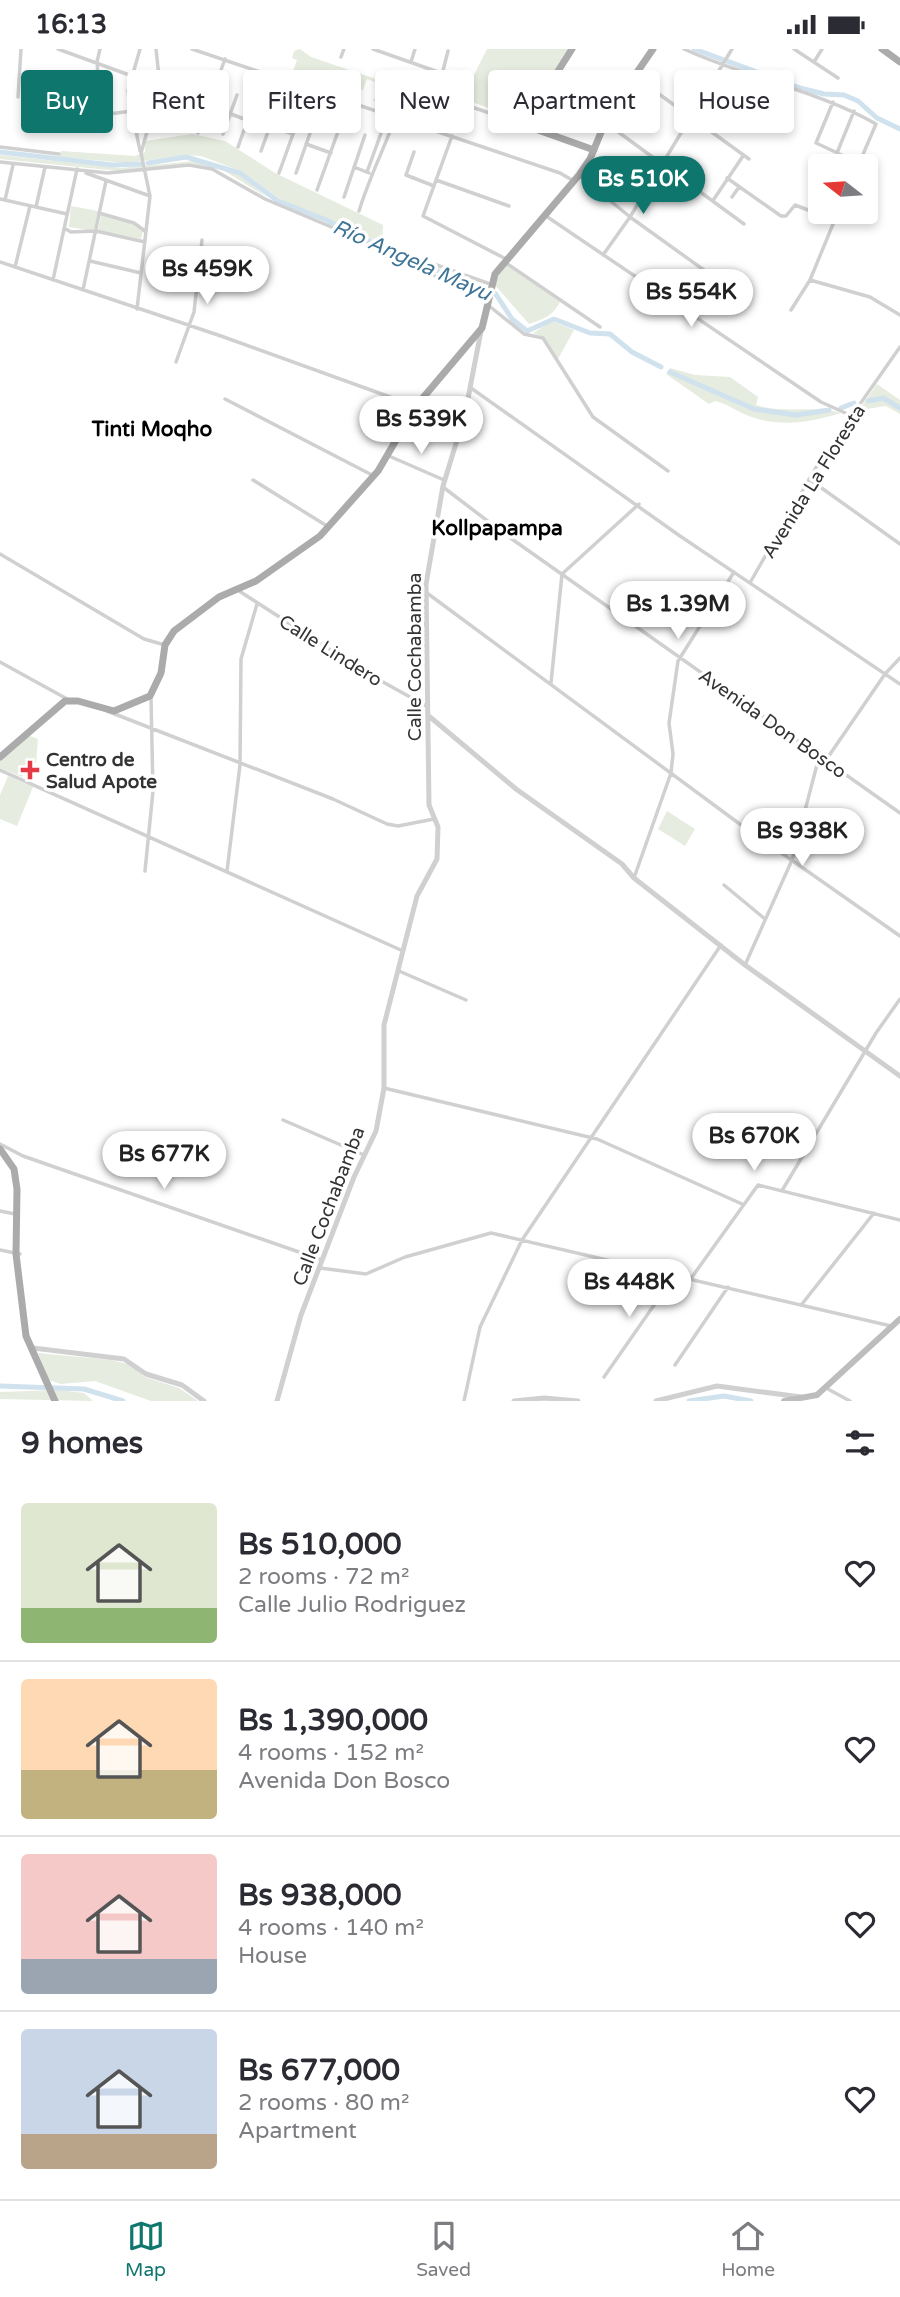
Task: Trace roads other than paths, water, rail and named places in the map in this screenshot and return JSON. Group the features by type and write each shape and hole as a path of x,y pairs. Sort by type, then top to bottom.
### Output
{"main road":[{"path":"559,70 572,49"},
{"path":"639,70 653,49"},
{"path":"882,49 900,62"},
{"path":"546,133 594,150"},
{"path":"0,757 62,703 69,700 107,712 123,709 150,696 161,673 165,645 174,631 236,589 253,583 278,567 329,527 374,476 416,406 474,344 482,328 488,293 505,260 577,178 594,150 600,133"},
{"path":"0,1145 16,1168 20,1188 17,1214 18,1254 31,1345 54,1399"},
{"path":"784,1401 813,1397 897,1324"}],"street":[{"path":"18,97 21,49"},
{"path":"60,49 127,74"},
{"path":"100,49 97,62 101,115 127,112"},
{"path":"134,70 140,49"},
{"path":"141,153 160,86 156,49"},
{"path":"192,49 259,70"},
{"path":"341,57 344,49"},
{"path":"373,49 433,70"},
{"path":"411,62 415,49"},
{"path":"684,49 833,101 854,111 876,124 864,154"},
{"path":"720,70 732,49"},
{"path":"794,49 838,78"},
{"path":"814,62 822,49"},
{"path":"442,70 448,51"},
{"path":"221,70 225,59"},
{"path":"223,134 237,95"},
{"path":"833,101 816,143 837,153 854,111"},
{"path":"230,114 243,119"},
{"path":"137,133 150,196 137,309"},
{"path":"238,147 243,133"},
{"path":"261,151 267,133"},
{"path":"279,173 293,134 290,133"},
{"path":"296,173 310,133"},
{"path":"317,190 338,133"},
{"path":"359,211 382,133"},
{"path":"369,173 378,166 390,133"},
{"path":"444,133 577,178 722,283"},
{"path":"620,133 714,199 744,224"},
{"path":"603,255 681,133"},
{"path":"712,133 749,159"},
{"path":"344,197 365,135"},
{"path":"452,136 424,216 505,260 600,327"},
{"path":"306,144 331,153"},
{"path":"0,147 60,154"},
{"path":"414,152 406,175 434,185"},
{"path":"714,199 743,156"},
{"path":"0,162 127,174 189,165 221,171 265,199 382,249 396,260 488,293"},
{"path":"13,164 1,200 67,214"},
{"path":"15,267 45,167"},
{"path":"354,167 369,173"},
{"path":"77,169 150,196"},
{"path":"53,281 77,169"},
{"path":"727,178 781,216 786,216 795,205 808,210"},
{"path":"436,180 509,206"},
{"path":"83,290 106,181"},
{"path":"732,197 739,187"},
{"path":"99,213 134,223 145,231"},
{"path":"546,216 821,402 852,416"},
{"path":"791,310 810,280 832,224"},
{"path":"64,228 71,232 96,231 145,242"},
{"path":"176,362 190,327 202,240"},
{"path":"406,254 488,293 524,334 543,338 593,417 668,471"},
{"path":"90,261 141,273"},
{"path":"0,262 416,406"},
{"path":"810,280 870,297 900,315"},
{"name":"Calle Cochabamba","path":"276,1401 301,1315 376,1131 384,1088 384,1025 417,896 437,859 439,833 429,805 427,593 443,483 471,388 474,344"},
{"name":"Avenida La Floresta","path":"751,581 809,479 900,347"},
{"path":"471,388 900,684"},
{"path":"225,399 374,476"},
{"name":"Avenida Don Bosco","path":"388,455 443,483 562,574 900,813"},
{"path":"809,479 900,544"},
{"path":"253,480 329,527"},
{"path":"551,683 562,574 639,504"},
{"path":"0,554 144,639 165,645"},
{"path":"634,879 671,773 671,694 680,657 734,572"},
{"name":"Calle Lindero","path":"236,589 428,707"},
{"path":"427,593 671,773 900,936"},
{"path":"227,871 240,765 241,659 257,604"},
{"path":"826,760 885,674 900,658"},
{"path":"0,662 69,700"},
{"path":"145,871 151,838 150,696"},
{"path":"107,712 333,799 387,824 398,826 434,819"},
{"path":"430,717 516,789 622,864 634,879 745,965 900,1076"},
{"path":"745,965 792,860 819,757"},
{"path":"0,770 270,890 276,896 404,951"},
{"path":"724,885 765,919"},
{"path":"464,1401 480,1327 522,1240 721,945"},
{"path":"399,971 466,1000"},
{"path":"783,1189 865,1050 900,999"},
{"path":"384,1088 592,1139 637,1155 742,1204"},
{"path":"283,1120 366,1156"},
{"path":"0,1145 23,1156 323,1260"},
{"path":"691,1278 758,1185 900,1220"},
{"path":"0,1211 17,1214"},
{"path":"802,1304 874,1213"},
{"path":"320,1268 366,1274 405,1257 491,1233 897,1324"},
{"path":"0,1250 18,1254"},
{"path":"604,1377 675,1275"},
{"path":"675,1365 728,1287"},
{"path":"31,1345 124,1359 146,1374 183,1385 204,1401"},
{"path":"656,1401 717,1386 801,1397"},
{"path":"825,1388 850,1401"},
{"path":"514,1401 544,1398 578,1401"}],"waterway":[{"path":"694,49 800,88 824,94 844,95 858,101 877,118 900,129"},
{"name":"Río Angela Mayu","path":"0,152 112,165 141,164"},
{"name":"Río Angela Mayu","path":"148,163 186,157 240,173 278,201 326,220 405,258 495,293 512,319 527,331 554,319 590,333 610,334 632,352 661,367"},
{"name":"Río Angela Mayu","path":"670,372 754,409 796,415 829,410"},
{"name":"Río Angela Mayu","path":"868,401 883,398 900,408"},
{"name":"Río Angela Mayu","path":"841,408 854,403"},
{"path":"0,1386 84,1389 123,1401"},
{"path":"689,1401 724,1396 751,1401"}],"place":[{"name":"Centro de Salud Apote","path":"30,770"}],"district":[{"name":"Tinti Moqho","path":"152,429"},
{"name":"Kollpapampa","path":"497,528"}]}
